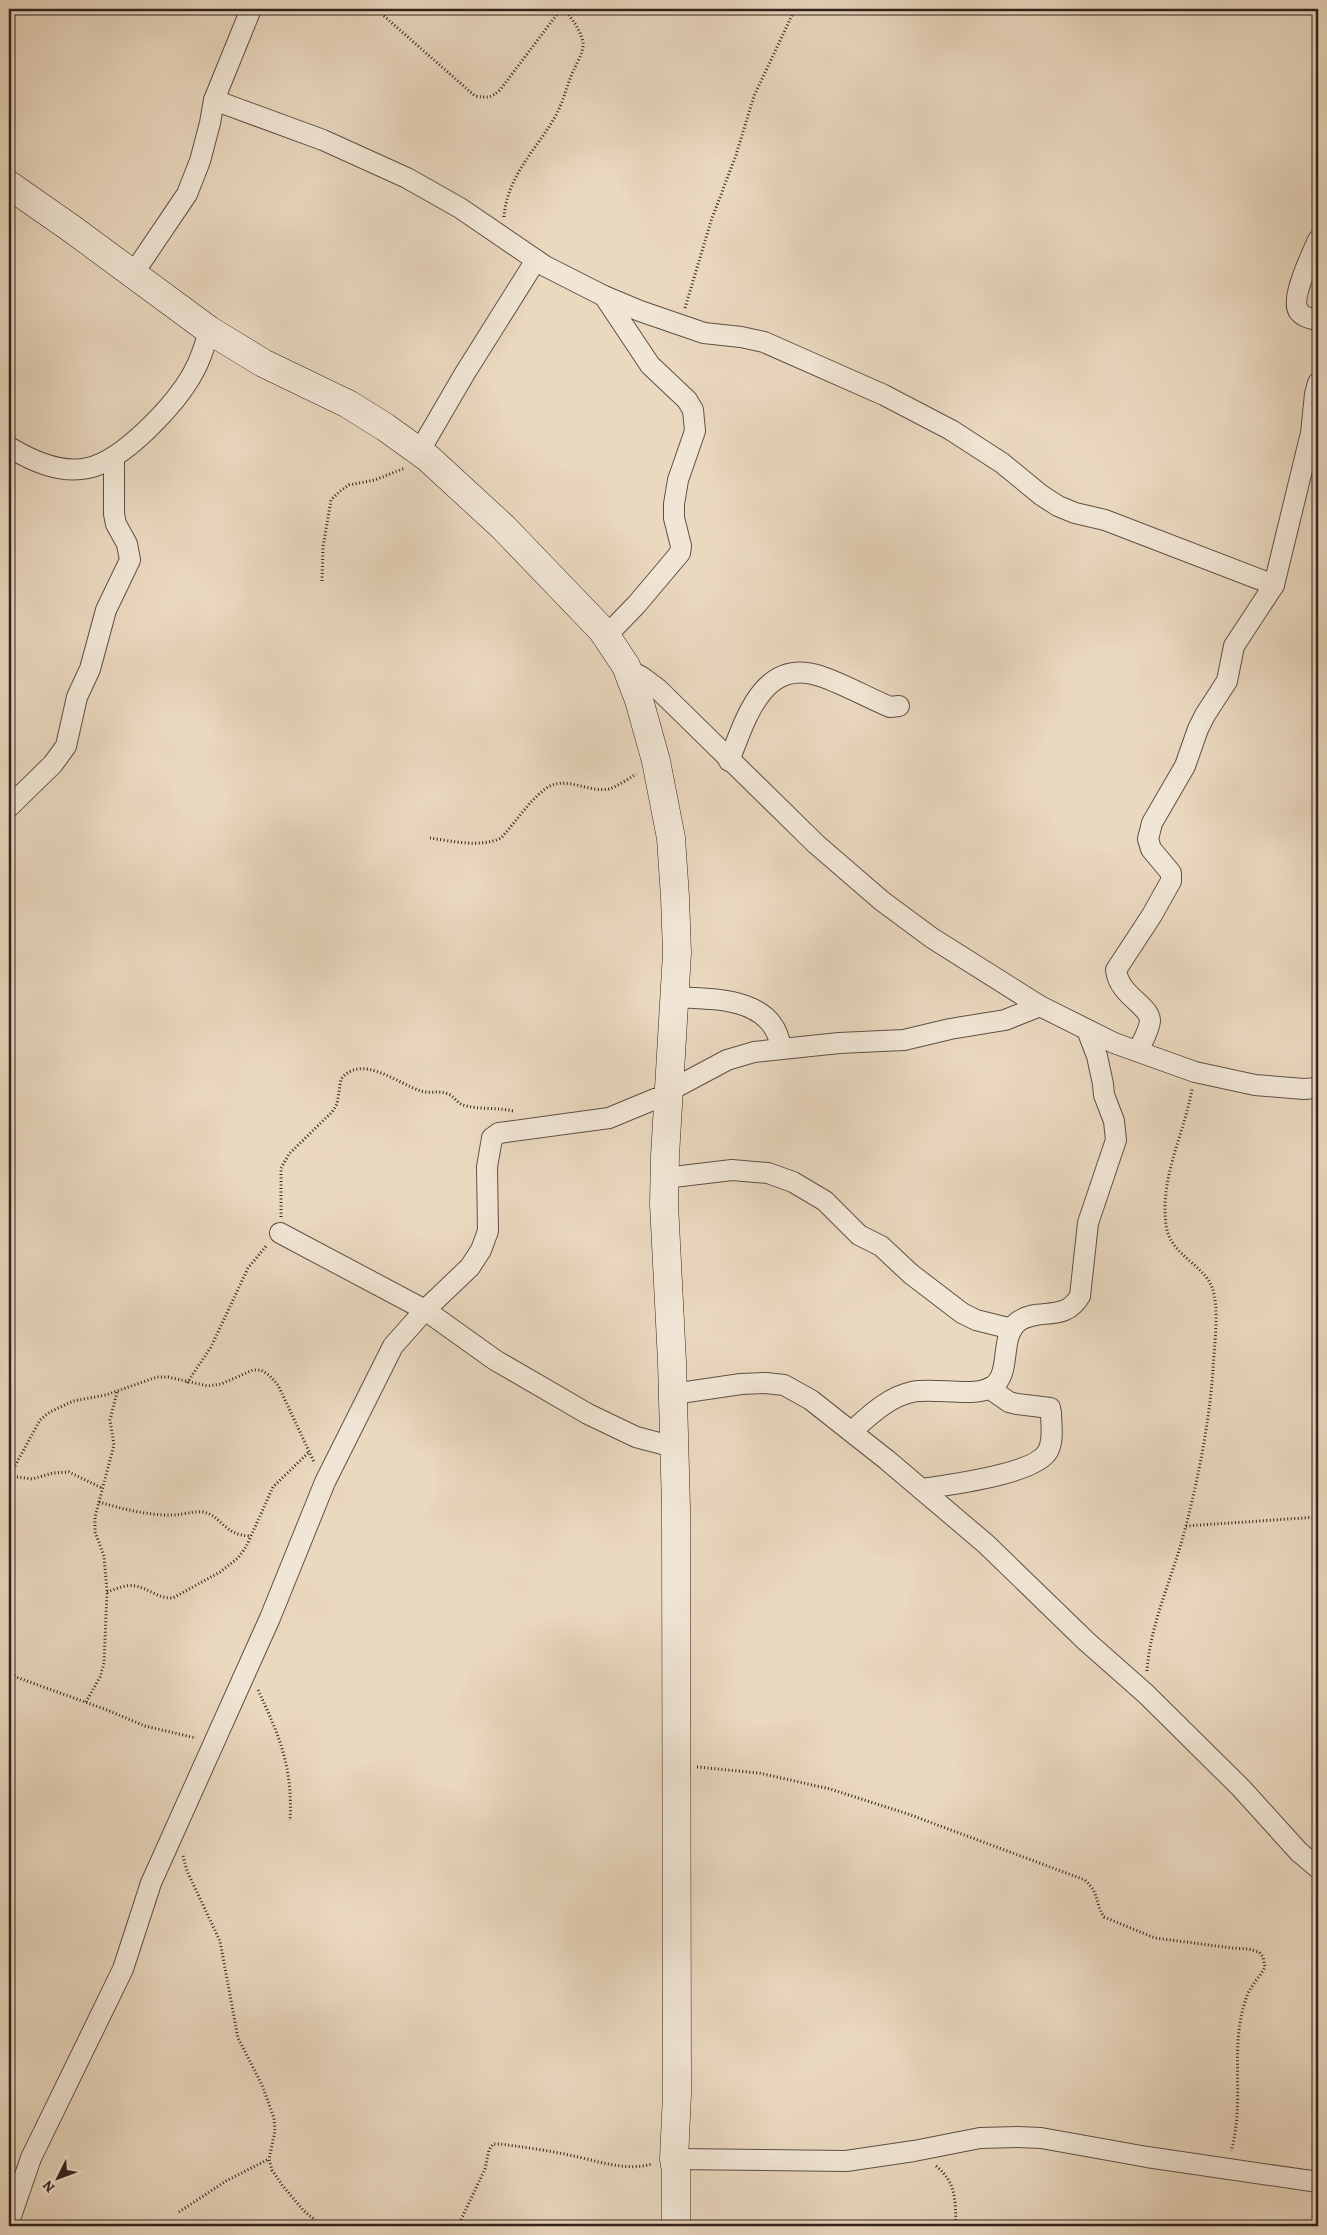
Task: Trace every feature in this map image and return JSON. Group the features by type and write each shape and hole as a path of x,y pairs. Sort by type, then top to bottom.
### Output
{"street":[{"path":"133,274 187,194 200,161 214,100 251,9"},
{"path":"214,100 323,140 407,178 460,208 536,260 568,279 604,296 704,333 741,337 773,346 884,395 951,430 1002,463 1041,495 1058,506 1075,513 1105,520 1274,585"},
{"path":"9,186 209,330 264,363 348,404 385,427 423,455 510,534 606,636 627,669 639,700 656,761 671,838 677,953 665,1178 674,1447 676,1764 676,2094 674,2158 676,2171 676,2226"},
{"path":"1318,240 1307,265 1296,303 1298,312 1307,318 1318,320"},
{"path":"423,455 465,373 536,260"},
{"path":"604,296 650,365 688,400 695,419 695,431 678,480 674,504 674,518 681,546 680,553 637,604 606,636"},
{"path":"9,448 24,457 48,466 72,470 87,469 104,464 125,450 176,397 193,374 204,352 209,330"},
{"path":"1138,1051 1150,1022 1149,1014 1128,995 1117,980 1116,970 1152,915 1170,881 1171,873 1151,849 1148,839 1152,823 1185,766 1198,729 1226,681 1234,646 1274,585 1311,433 1318,383"},
{"path":"9,807 54,764 66,746 77,697 90,669 106,610 130,560 129,549 116,524 114,514 114,458"},
{"path":"627,669 658,689 729,761 816,844 882,901 932,938 1040,1006 1087,1030 1195,1072 1255,1085 1304,1089 1318,1088"},
{"path":"729,761 745,720 758,696 766,685 782,676 797,673 818,675 890,707 899,706"},
{"path":"675,997 715,999 748,1007 764,1014 777,1030 781,1049"},
{"path":"9,2222 31,2158 123,1969 151,1883 248,1669 300,1548 325,1482 393,1346 425,1310 470,1267 481,1250 488,1231 488,1167 490,1142 495,1135 608,1118 669,1094 727,1060 754,1052 918,1038 950,1029 1005,1020 1040,1006"},
{"path":"852,1431 886,1403 911,1392 930,1390 972,1391 989,1388 999,1379 1012,1329 1020,1321 1031,1316 1067,1310 1075,1305 1080,1296 1088,1223 1116,1140 1114,1121 1104,1095 1099,1066 1087,1030"},
{"path":"665,1178 732,1170 768,1173 793,1182 825,1201 860,1236 881,1246 911,1274 962,1313 990,1325 1012,1329"},
{"path":"280,1233 425,1310 494,1360 588,1414 636,1437 674,1447"},
{"path":"672,1394 741,1384 766,1383 784,1386 811,1400 852,1431 986,1544 1086,1641 1146,1694 1241,1788 1299,1852 1318,1868"},
{"path":"921,1489 971,1481 1024,1468 1034,1464 1048,1452 1051,1441 1050,1408 1009,1402 989,1388"},
{"path":"674,2158 846,2161 914,2151 980,2138 1041,2138 1226,2169 1318,2182"}],"path":[{"path":"376,9 475,96 486,98 492,97 500,90 563,9 578,28 583,43 581,56 556,115 529,153 513,181 505,203 505,240"},
{"path":"680,325 711,221 736,155 754,96 795,9"},
{"path":"322,581 323,548 331,500 349,485 375,480 423,455"},
{"path":"430,838 455,842 494,841 501,838 531,802 549,786 561,783 593,790 609,788 656,761"},
{"path":"187,1383 211,1347 248,1268 265,1247 280,1233 281,1168 290,1154 332,1112 337,1104 341,1078 346,1072 352,1069 365,1069 378,1072 419,1091 450,1094 462,1105 515,1112"},
{"path":"1146,1694 1149,1647 1186,1526 1203,1446 1212,1381 1215,1323 1214,1296 1206,1278 1173,1244 1166,1226 1165,1192 1170,1167 1186,1120 1195,1072"},
{"path":"102,1488 69,1472 53,1472 32,1479 9,1475 40,1420 50,1412 73,1401 117,1392 157,1377 168,1377 187,1383 208,1386 220,1384 253,1370 261,1370 269,1375 278,1385 325,1482"},
{"path":"86,1702 100,1677 104,1663 107,1592 104,1556 95,1532 102,1488 114,1445 110,1420 117,1392"},
{"path":"107,1592 136,1586 166,1599 173,1598 187,1592 232,1563 246,1548 273,1487 309,1452"},
{"path":"99,1502 128,1511 157,1514 175,1515 203,1512 212,1515 233,1533 250,1536"},
{"path":"1186,1526 1318,1517"},
{"path":"248,1669 276,1728 290,1774 292,1796 290,1821"},
{"path":"9,1671 16,1676 145,1726 213,1744"},
{"path":"676,1764 759,1773 830,1789 908,1814 998,1849 1060,1869 1086,1880 1094,1888 1099,1909 1104,1917 1155,1938 1249,1949 1259,1952 1263,1957 1265,1966 1260,1976 1251,1986 1242,2013 1237,2056 1238,2102 1236,2136 1226,2169"},
{"path":"176,1829 187,1871 220,1941 238,2038 262,2085 274,2118 275,2131 269,2159 272,2170 309,2217 322,2226"},
{"path":"458,2226 485,2169 489,2150 493,2144 568,2155 603,2164 644,2167 674,2158"},
{"path":"914,2151 941,2170 951,2183 956,2226"},
{"path":"180,2212 226,2181 269,2159"}]}
